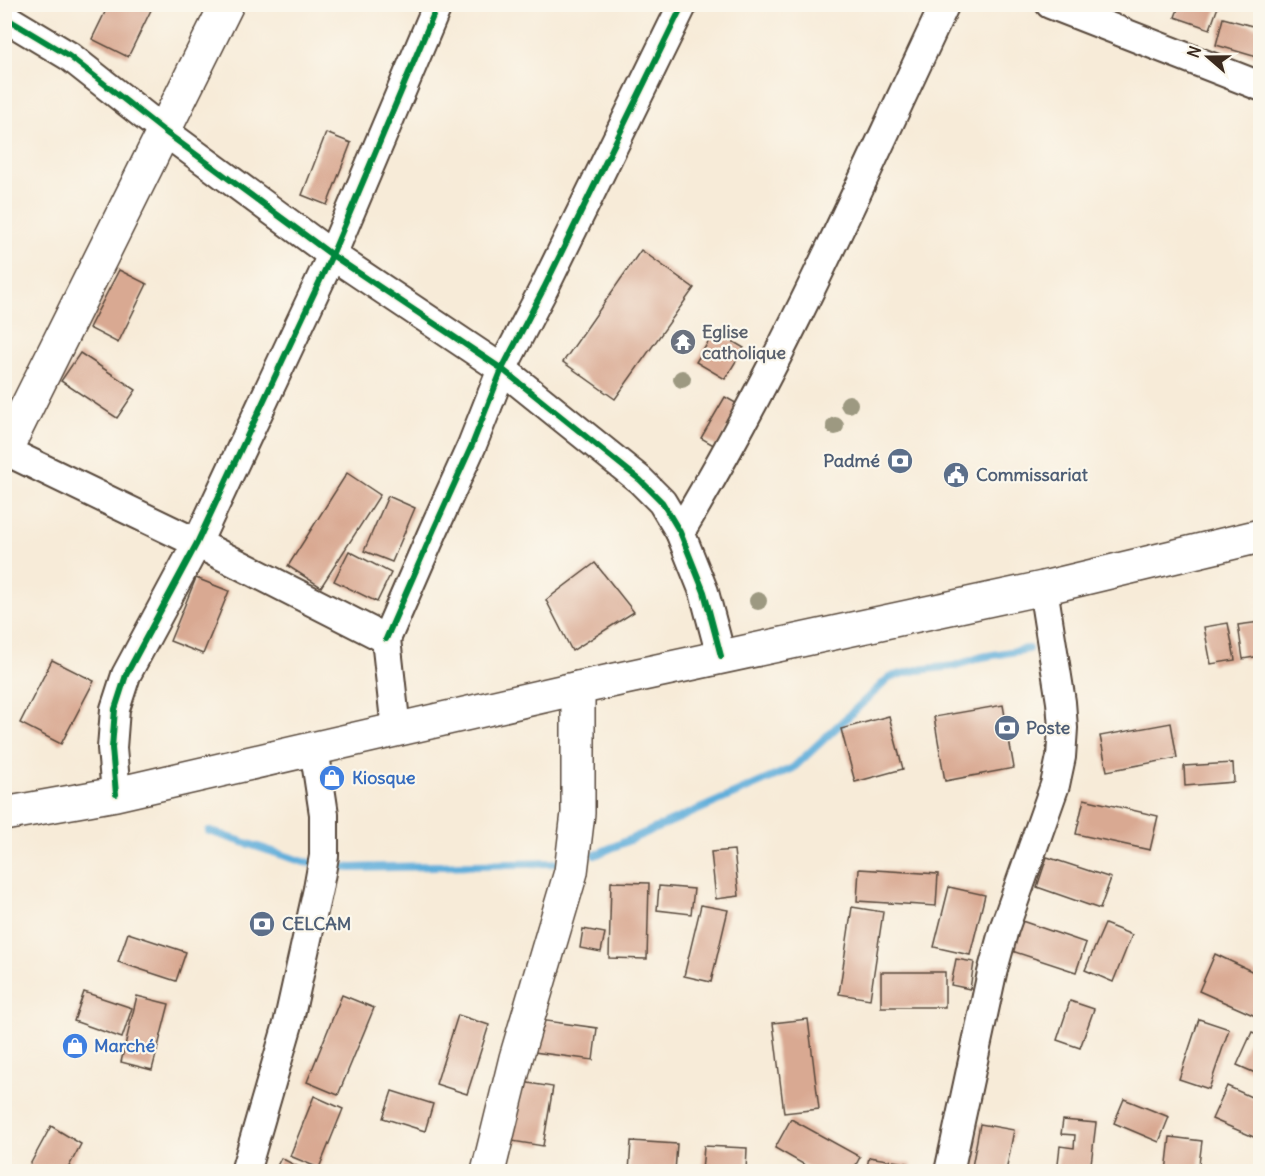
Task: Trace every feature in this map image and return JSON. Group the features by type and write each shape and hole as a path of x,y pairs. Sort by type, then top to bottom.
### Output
{"main road":[{"path":"5,451 227,4"},
{"path":"4,814 116,794 721,656 1043,588 1260,536"},
{"path":"488,1172 516,1058 571,872 578,813 578,688"}],"street":[{"path":"116,794 112,748 115,709 126,675 197,543 332,255 438,4"},
{"path":"396,730 386,639 472,445 502,369 683,4"},
{"path":"680,532 790,332 945,4"},
{"path":"1050,4 1260,86"},
{"path":"4,17 69,56 164,131 332,255 502,369 640,480 662,502 680,532 704,592 721,656"},
{"path":"5,451 197,543 386,639"},
{"path":"949,1172 998,951 1055,785 1061,757 1063,728 1061,702 1043,588"},
{"path":"245,1172 288,1024 324,856 324,814 314,748"}],"building":[{"path":"109,4 145,4 152,8 128,57 92,39"},
{"path":"1180,4 1219,4 1210,29 1175,17"},
{"path":"1223,18 1260,28 1260,58 1216,45"},
{"path":"326,133 351,143 327,205 302,195"},
{"path":"641,250 694,288 615,399 563,362"},
{"path":"119,270 147,284 118,343 89,328"},
{"path":"715,331 744,348 725,379 696,362"},
{"path":"80,353 136,390 117,418 61,381"},
{"path":"725,397 741,406 717,447 701,438"},
{"path":"347,473 380,495 321,587 288,566"},
{"path":"388,496 415,508 392,562 364,551"},
{"path":"349,551 391,573 377,602 334,581"},
{"path":"595,563 634,612 572,651 546,600"},
{"path":"196,578 229,591 203,654 170,641"},
{"path":"1260,622 1260,656 1243,659 1238,625"},
{"path":"1228,623 1235,660 1211,664 1204,627"},
{"path":"52,660 94,681 61,744 20,723"},
{"path":"1003,705 1014,768 945,781 934,717"},
{"path":"889,716 903,769 855,782 841,729"},
{"path":"1171,723 1177,758 1107,771 1100,736"},
{"path":"1233,763 1234,782 1185,786 1184,766"},
{"path":"1084,799 1158,816 1150,850 1076,834"},
{"path":"734,850 739,896 716,899 711,852"},
{"path":"1047,857 1111,878 1100,909 1037,887"},
{"path":"859,869 938,874 936,906 857,901"},
{"path":"611,882 649,883 647,959 609,958"},
{"path":"659,886 694,889 691,914 657,910"},
{"path":"949,887 985,895 970,955 934,947"},
{"path":"701,905 728,910 711,982 684,976"},
{"path":"852,907 883,912 870,999 839,994"},
{"path":"1016,919 1086,943 1076,972 1006,949"},
{"path":"1105,924 1132,935 1113,982 1085,970"},
{"path":"583,929 605,933 601,952 580,948"},
{"path":"128,933 186,952 176,981 118,962"},
{"path":"1215,954 1260,975 1260,1018 1199,991"},
{"path":"956,959 974,962 970,989 951,985"},
{"path":"881,972 945,972 945,1007 881,1007"},
{"path":"84,992 132,1008 122,1038 74,1021"},
{"path":"342,995 374,1008 338,1095 307,1082"},
{"path":"137,996 169,1004 152,1070 121,1062"},
{"path":"1070,1001 1094,1009 1080,1048 1057,1040"},
{"path":"458,1015 489,1025 467,1094 436,1084"},
{"path":"808,1019 819,1109 784,1113 773,1023"},
{"path":"1199,1019 1229,1029 1209,1089 1179,1079"},
{"path":"539,1020 597,1028 593,1060 534,1052"},
{"path":"1252,1032 1260,1035 1260,1075 1237,1065"},
{"path":"522,1082 553,1087 543,1146 512,1141"},
{"path":"1227,1086 1260,1101 1260,1128 1256,1138 1212,1119"},
{"path":"392,1091 433,1104 425,1131 383,1118"},
{"path":"314,1096 343,1109 319,1168 290,1156"},
{"path":"1124,1099 1169,1117 1159,1142 1114,1123"},
{"path":"791,1119 860,1157 852,1172 817,1172 775,1148"},
{"path":"1063,1120 1096,1123 1090,1172 1057,1172 1060,1146 1074,1148 1075,1135 1061,1134"},
{"path":"980,1124 1014,1130 1006,1172 971,1172"},
{"path":"51,1126 81,1144 66,1172 26,1172"},
{"path":"1170,1137 1202,1141 1198,1172 1166,1172"},
{"path":"631,1141 677,1144 675,1172 629,1172"},
{"path":"704,1146 747,1148 746,1172 702,1172"},
{"path":"869,1157 912,1164 911,1172 866,1172"},
{"path":"281,1158 308,1172 274,1172"}],"waterway":[{"path":"595,855 793,768 890,677 917,670 954,666 982,657 1028,649"},
{"path":"209,831 304,862 351,868 555,863"}],"cycle path":[{"path":"116,794 112,748 115,709 126,675 197,543 332,255 438,4"},
{"path":"386,639 472,445 502,369 683,4"},
{"path":"4,17 69,56 164,131 332,255 502,369 640,480 662,502 680,532 704,592 721,656"}],"place":[{"name":"Eglise catholique","path":"683,342"},
{"name":"Padmé","path":"900,461"},
{"name":"Commissariat","path":"956,475"},
{"name":"Poste","path":"1007,728"},
{"name":"Kiosque","path":"332,778"},
{"name":"CELCAM","path":"262,924"},
{"name":"Marché","path":"75,1046"}]}
